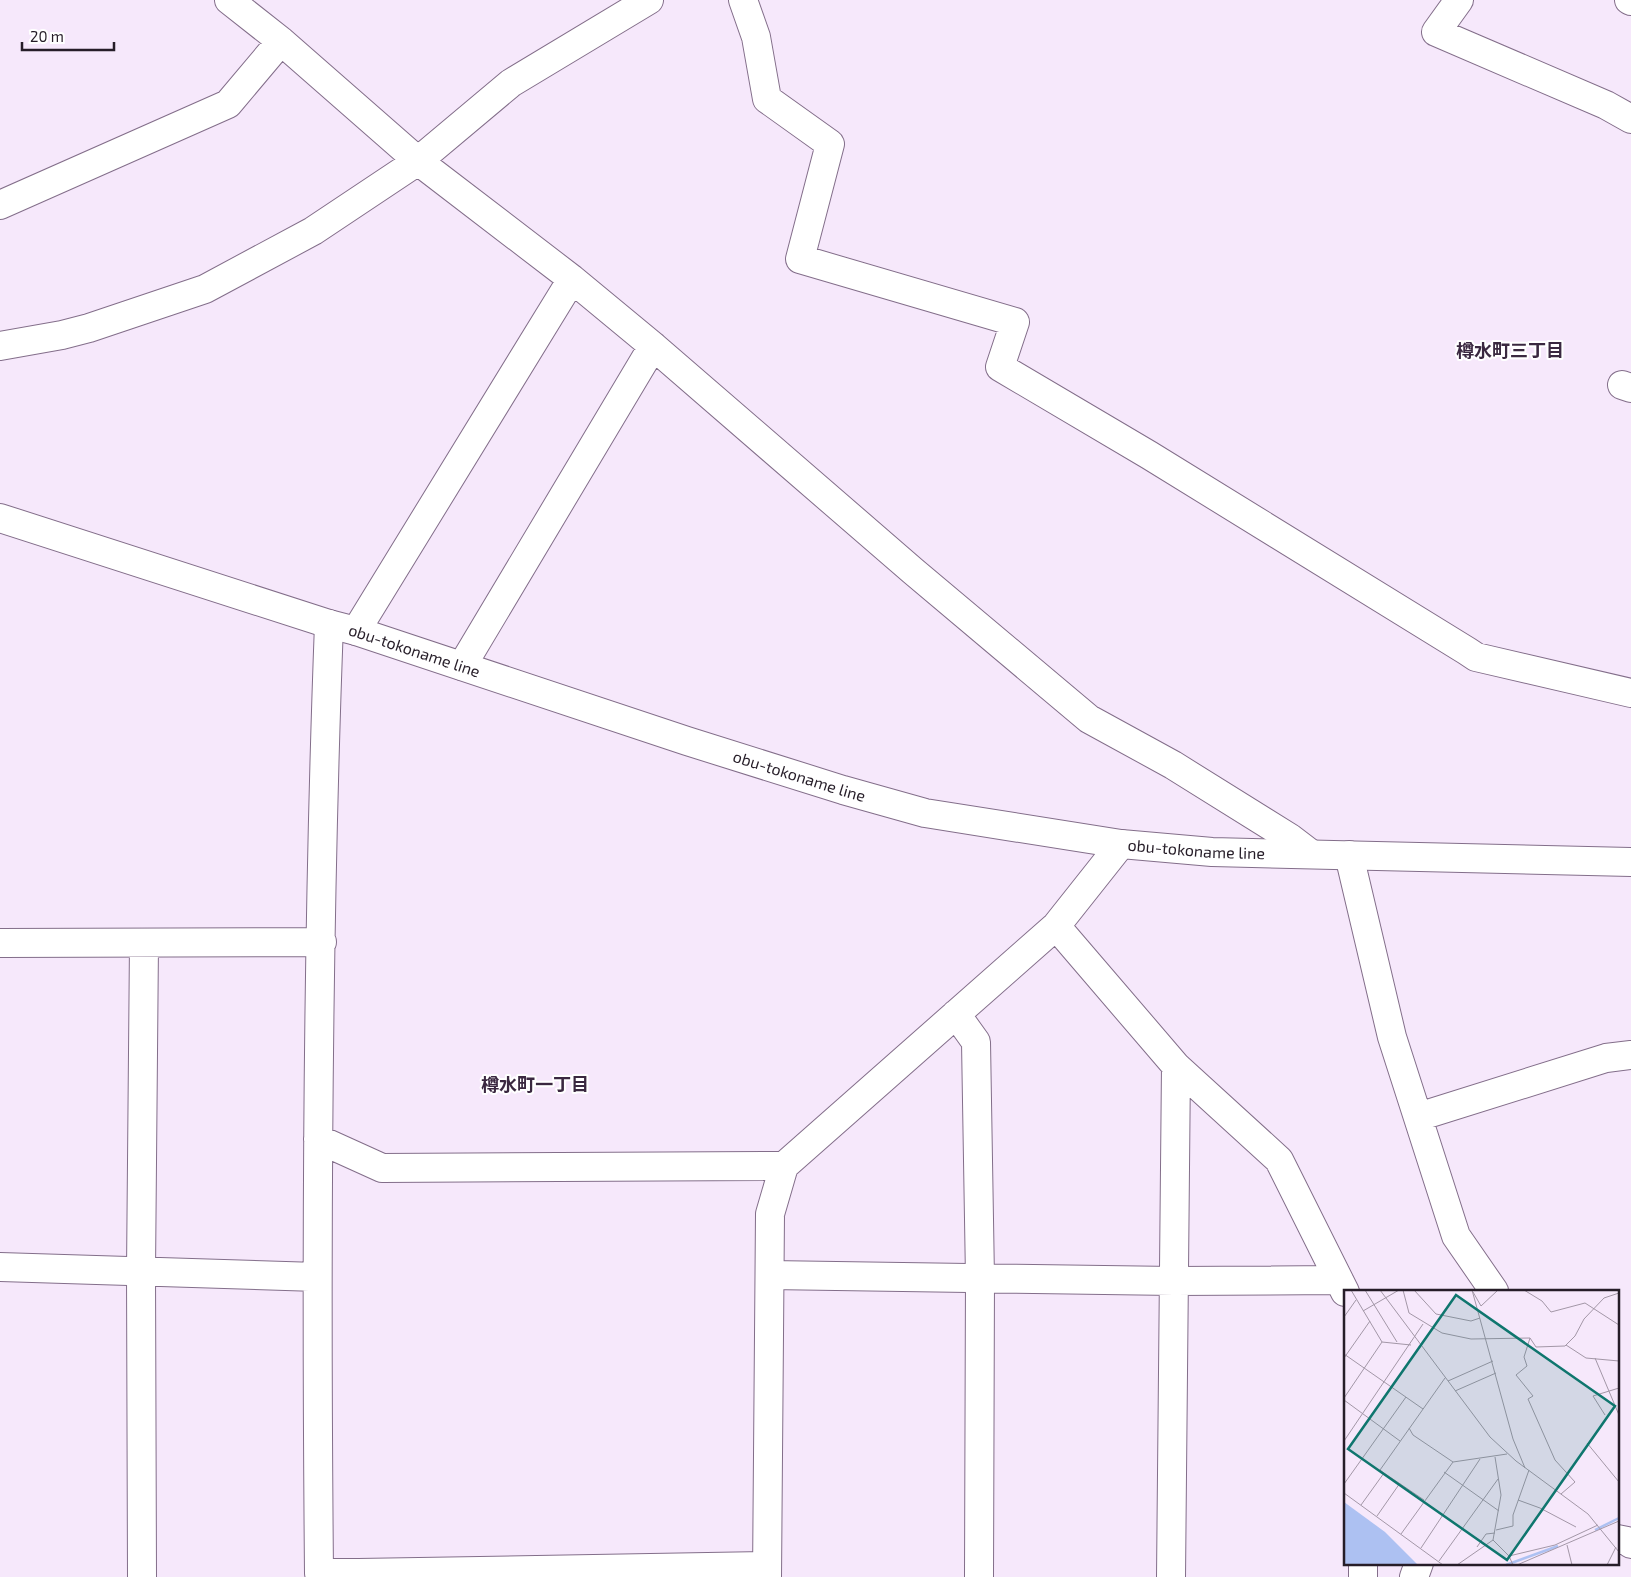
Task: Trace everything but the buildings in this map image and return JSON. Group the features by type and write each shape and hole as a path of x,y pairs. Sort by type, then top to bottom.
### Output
{"street":[{"path":"229,0 281,41 418,161 572,279 653,346 913,571 1088,719 1173,765 1290,838 1311,854"},
{"path":"0,346 62,335 89,328 206,289 312,231 418,161 511,83 649,0"},
{"path":"744,0 756,37 767,99 830,144 800,259 1016,322 1000,367 1149,455 1467,651 1476,656 1631,693"},
{"path":"1459,0 1436,32 1606,104 1631,119"},
{"path":"0,205 228,104 281,41"},
{"path":"356,631 572,279"},
{"path":"462,666 653,346"},
{"name":"obu-tokoname line","path":"0,518 356,631 705,747 843,790 925,813 1121,844 1212,852 1631,862"},
{"path":"329,624 318,1139 319,1574 767,1572 770,1214 784,1166 1056,926 1121,844"},
{"path":"1349,855 1392,1036 1456,1236 1493,1290"},
{"path":"770,1275 1174,1281 1342,1286 1279,1160 1176,1066 1056,926"},
{"path":"0,943 322,942"},
{"path":"142,1577 141,1272 144,943"},
{"path":"956,1014 976,1042 980,1278 979,1577"},
{"path":"1418,1116 1606,1058 1631,1055"},
{"path":"1171,1577 1176,1066"},
{"path":"318,1139 382,1168 784,1166"},
{"path":"0,1268 317,1277"},
{"path":"1363,1564 1363,1577"},
{"path":"1414,1577 1419,1564"}],"district":[{"name":"樽水町三丁目","path":"1510,351"},
{"name":"樽水町一丁目","path":"535,1085"}]}
